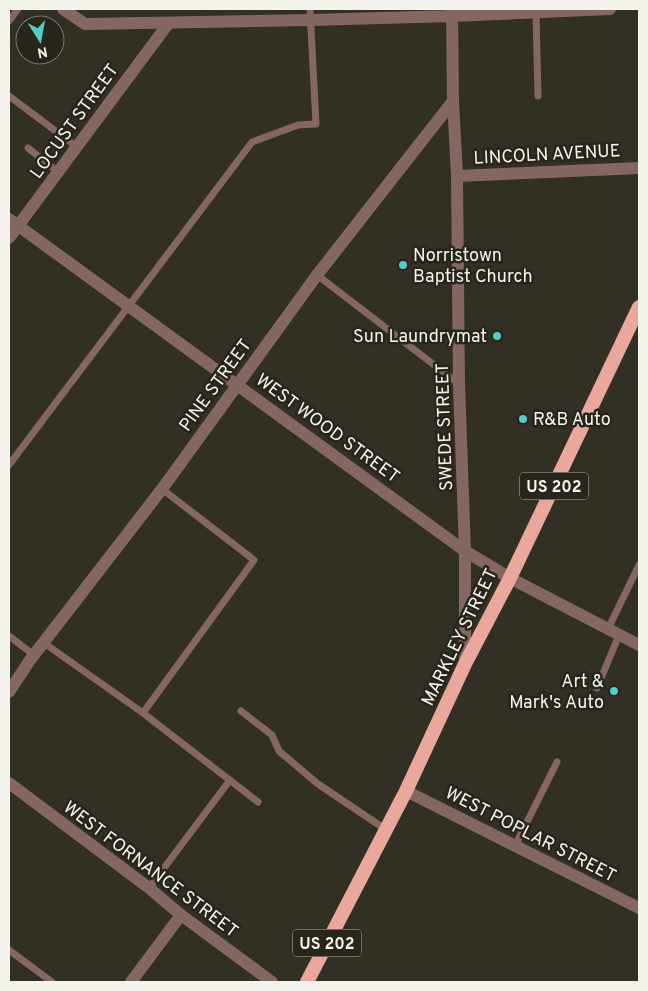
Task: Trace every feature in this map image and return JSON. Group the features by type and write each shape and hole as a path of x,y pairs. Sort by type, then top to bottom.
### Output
{"highway":[{"name":"MARKLEY STREET","path":"307,982 406,791 465,664 510,578 639,307"}],"street":[{"path":"64,9 85,24 168,24 310,15 453,12 536,13 603,9"},
{"name":"SWEDE STREET","path":"453,12 459,384 465,551 465,664"},
{"name":"LOCUST STREET","path":"9,238 14,222 58,172 168,24"},
{"name":"PINE STREET","path":"9,692 34,655 162,489 317,275 453,101"},
{"name":"LINCOLN AVENUE","path":"457,176 639,168"},
{"name":"WEST WOOD STREET","path":"14,222 465,551 510,578 639,645"},
{"name":"WEST FORNANCE STREET","path":"9,783 272,982"},
{"name":"WEST POPLAR STREET","path":"406,791 639,908"},
{"path":"131,982 181,915"}],"lane":[{"path":"9,22 18,9"},
{"path":"536,13 538,96"},
{"path":"9,465 252,142 298,125 316,124 310,15"},
{"path":"9,96 77,147"},
{"path":"28,148 58,172"},
{"path":"317,275 459,384"},
{"path":"143,713 254,560 162,489"},
{"path":"596,688 613,632 639,565"},
{"path":"9,636 34,655"},
{"path":"44,643 143,713 258,802"},
{"path":"242,711 272,735 279,751 318,784 385,829"},
{"path":"516,846 557,762"},
{"path":"149,888 230,780"},
{"path":"9,950 52,982"}],"place":[{"name":"Norristown Baptist Church","path":"403,265"},
{"name":"Sun Laundrymat","path":"497,336"},
{"name":"R&B Auto","path":"523,419"},
{"name":"Art & Mark's Auto","path":"614,691"}]}
